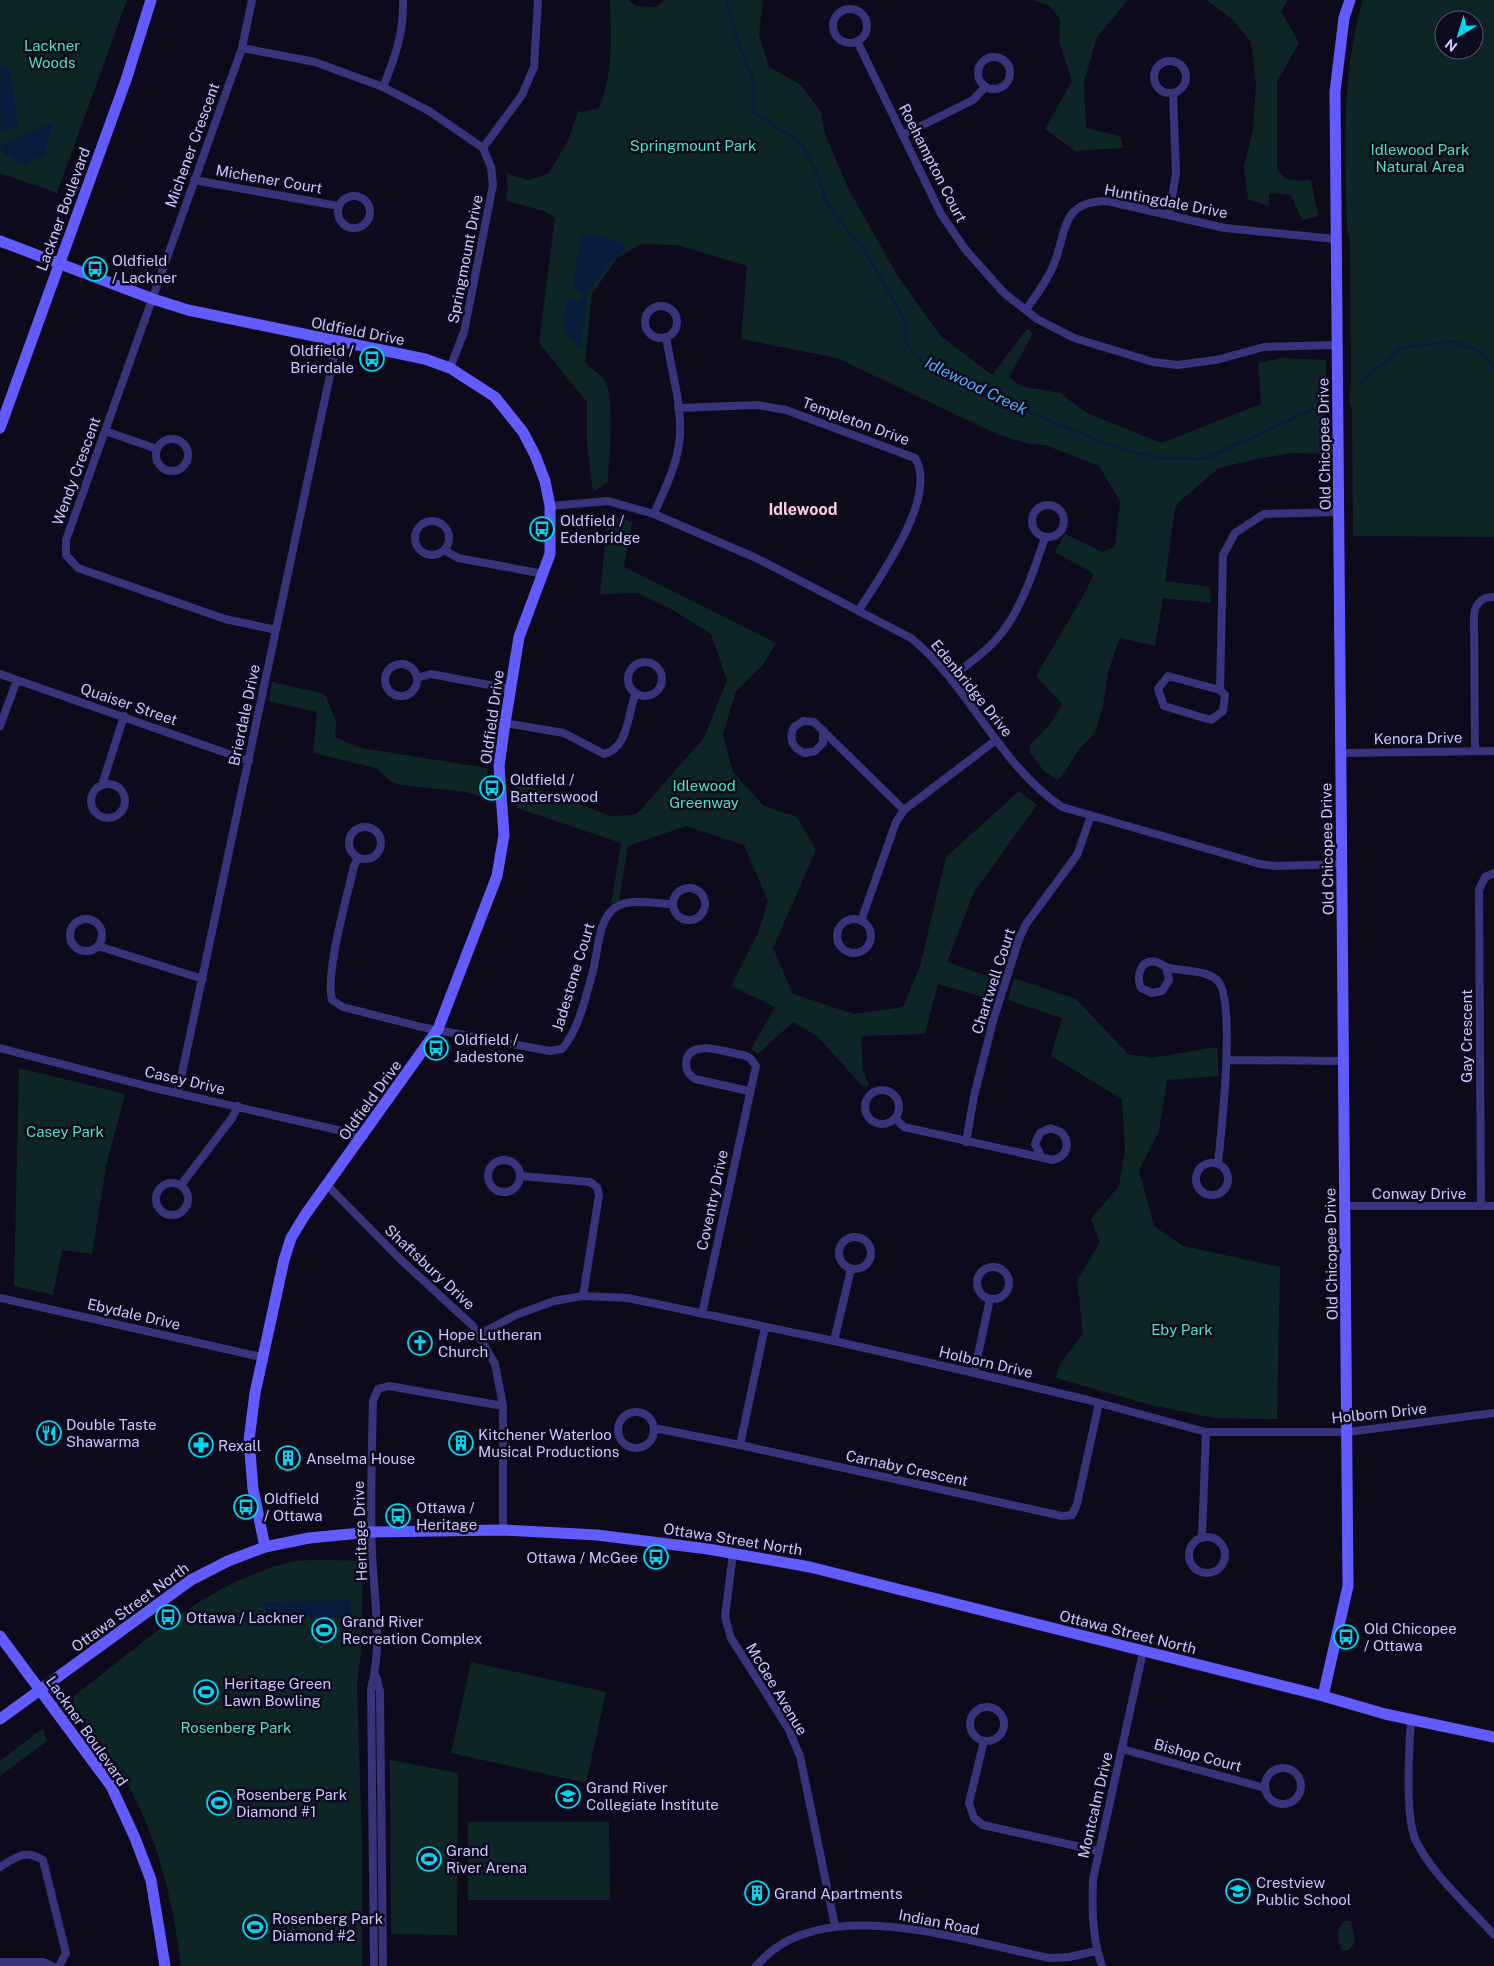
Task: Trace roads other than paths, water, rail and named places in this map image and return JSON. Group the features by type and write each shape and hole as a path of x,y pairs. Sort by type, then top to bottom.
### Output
{"street":[{"name":"Lackner Boulevard","path":"0,428 126,80 151,0"},
{"name":"Michener Crescent","path":"152,299 242,48 252,0"},
{"path":"383,87 398,50 404,24 404,0"},
{"path":"242,48 316,62 383,87 429,111 483,148 522,95 534,67 538,0"},
{"name":"Old Chicopee Drive","path":"1323,1696 1348,1586 1335,92 1344,18 1350,0"},
{"path":"853,10 864,17 865,33 857,41 847,43 836,36 833,22 840,12 853,10"},
{"name":"Roehampton Court","path":"857,41 941,214 964,249 1004,293 1037,319 1074,338 1153,362 1177,365 1216,360 1264,347 1336,345"},
{"path":"989,57 1000,58 1009,68 1008,80 996,89 985,87 978,78 979,66 989,57"},
{"path":"1168,61 1180,64 1186,76 1184,86 1173,93 1158,88 1154,78 1157,67 1168,61"},
{"path":"903,135 973,100 985,87"},
{"path":"1169,214 1176,174 1173,93"},
{"name":"Springmount Drive","path":"450,368 464,332 494,186 491,167 483,148"},
{"name":"Michener Court","path":"194,180 338,206"},
{"name":"Michener Court","path":"359,196 369,204 370,217 361,226 350,228 340,221 338,206 346,197 359,196"},
{"name":"Huntingdale Drive","path":"1026,310 1054,266 1066,223 1081,204 1107,201 1225,228 1336,240"},
{"name":"Oldfield Drive","path":"0,240 152,299 188,310 425,359 450,368 495,397 523,432 535,454 545,481 550,506 550,554 519,637 505,723 499,766 504,835 498,876 438,1029 364,1136 326,1184 291,1238 261,1357 249,1440 253,1489 265,1546"},
{"name":"Wendy Crescent","path":"152,299 66,540 66,555 78,568 225,619 276,630"},
{"path":"654,306 666,306 676,316 675,330 666,337 654,337 646,328 646,315 654,306"},
{"path":"654,514 677,456 680,434 678,408 666,337"},
{"name":"Brierdale Drive","path":"178,1092 337,342"},
{"name":"Templeton Drive","path":"678,408 758,405 786,410 915,458 920,472 915,510 909,527 858,610"},
{"path":"105,431 157,449"},
{"path":"166,439 180,440 187,447 188,458 181,468 168,470 157,460 157,449 166,439"},
{"name":"Edenbridge Drive","path":"550,506 608,502 654,514 756,558 911,638 925,649 950,678 1024,776 1042,793 1062,806 1260,864 1276,866 1343,864"},
{"path":"1050,505 1061,510 1064,523 1056,535 1045,537 1035,531 1032,520 1038,508 1050,505"},
{"path":"1220,690 1168,676 1158,689 1164,706 1211,720 1223,711 1225,696 1220,690 1223,555 1235,533 1264,514 1340,512"},
{"path":"431,521 445,527 449,539 444,550 432,555 420,552 414,537 419,526 431,521"},
{"path":"950,678 981,655 1005,629 1014,615 1045,537"},
{"path":"444,550 458,558 544,574"},
{"path":"1475,751 1474,615 1478,603 1485,597 1494,598"},
{"path":"640,663 652,664 661,674 660,688 650,695 636,693 629,683 631,669 640,663"},
{"path":"398,664 412,668 417,678 416,687 404,696 394,695 384,684 387,671 398,664"},
{"name":"Quaiser Street","path":"0,674 249,761"},
{"path":"417,678 431,674 511,689"},
{"path":"0,726 17,680"},
{"path":"505,723 564,733 604,754 618,747 622,740 636,693"},
{"path":"102,785 113,785 122,792 124,804 120,813 115,816 102,817 93,808 91,798 94,790 102,785 124,716"},
{"path":"823,730 823,743 815,751 805,753 793,745 791,732 794,727 803,721 814,722 823,730 904,810"},
{"path":"861,920 896,822 904,810 996,740"},
{"name":"Kenora Drive","path":"1342,753 1494,751"},
{"name":"Chartwell Court","path":"966,1142 974,1096 993,1021 1019,939 1026,924 1077,855 1091,816"},
{"path":"369,828 379,835 380,848 373,858 368,860 358,858 351,851 350,838 357,829 369,828"},
{"name":"Jadestone Court","path":"358,858 354,866 332,967 329,989 332,1000 343,1007 422,1027 550,1051 562,1049 570,1039 592,971 604,920 614,908 625,903 672,904"},
{"name":"Gay Crescent","path":"1481,1206 1479,890 1485,877 1494,873"},
{"path":"688,888 698,891 702,895 705,906 700,916 689,921 676,915 672,904 678,892 688,888"},
{"path":"98,946 102,932 94,921 82,920 73,927 71,940 76,948 88,951 98,946 203,979"},
{"path":"861,920 869,928 870,944 863,951 851,953 840,944 838,930 846,922 861,920"},
{"path":"1166,967 1169,980 1162,991 1152,993 1141,988 1138,974 1146,964 1157,962 1166,967 1209,976 1217,980 1224,990 1227,1060 1218,1164"},
{"name":"Casey Drive","path":"0,1048 364,1136"},
{"name":"Coventry Drive","path":"702,1314 749,1091 756,1066 750,1058 698,1048 691,1051 686,1067 689,1074 695,1079 749,1091"},
{"path":"1227,1060 1344,1061"},
{"path":"877,1091 893,1094 898,1104 895,1118 885,1124 871,1120 865,1110 868,1098 877,1091"},
{"path":"180,1185 232,1118 238,1106"},
{"path":"895,1118 904,1127 1053,1160 1063,1155 1067,1141 1061,1132 1050,1128 1040,1133 1035,1144 1041,1156"},
{"path":"504,1160 516,1165 521,1176 515,1189 505,1193 492,1187 488,1178 492,1166 504,1160"},
{"path":"1218,1164 1225,1169 1228,1180 1223,1191 1210,1195 1199,1188 1196,1178 1205,1165 1218,1164"},
{"path":"521,1176 590,1182 598,1187 599,1196 583,1296"},
{"path":"170,1183 180,1185 188,1194 187,1207 178,1214 165,1214 157,1205 157,1194 160,1189 170,1183"},
{"name":"Shaftsbury Drive","path":"326,1184 400,1259 466,1318 480,1334 495,1364 502,1406 503,1530"},
{"name":"Conway Drive","path":"1345,1206 1494,1206"},
{"path":"859,1238 869,1245 870,1259 862,1267 851,1269 843,1264 839,1252 840,1246 847,1239 859,1238"},
{"path":"997,1268 1006,1274 1009,1286 1004,1296 990,1299 980,1294 976,1283 985,1269 997,1268"},
{"path":"834,1341 851,1269"},
{"name":"Holborn Drive","path":"480,1334 516,1315 554,1301 583,1296 628,1298 834,1341 974,1373 1099,1402 1206,1432 1348,1432 1494,1413"},
{"name":"Ebydale Drive","path":"0,1298 261,1357"},
{"path":"974,1373 990,1299"},
{"path":"654,1428 740,1445 765,1327"},
{"name":"Heritage Drive","path":"383,1966 371,1689 376,1674 377,1600 372,1532 373,1401 378,1389 389,1386 502,1406"},
{"name":"Carnaby Crescent","path":"740,1445 1066,1516 1072,1515 1077,1504 1099,1402"},
{"path":"632,1412 646,1414 651,1418 654,1428 650,1442 639,1448 625,1444 618,1435 620,1421 632,1412"},
{"path":"1202,1538 1206,1432"},
{"name":"Ottawa Street North","path":"0,1719 191,1580 228,1561 265,1546 309,1538 372,1532 503,1530 597,1535 733,1553 810,1567 1323,1696 1411,1720 1494,1737"},
{"path":"1202,1538 1215,1539 1224,1550 1223,1564 1211,1572 1197,1570 1191,1562 1190,1550 1202,1538"},
{"name":"McGee Avenue","path":"733,1553 725,1617 731,1638 788,1728 800,1756 835,1926"},
{"name":"Lackner Boulevard","path":"0,1636 111,1786 136,1838 151,1880 165,1966"},
{"name":"Montcalm Drive","path":"1102,1966 1096,1951 1092,1906 1093,1879 1143,1652"},
{"path":"980,1708 994,1708 1001,1713 1004,1721 1003,1731 994,1740 984,1741 974,1735 970,1720 973,1714 980,1708"},
{"path":"1411,1720 1410,1799 1416,1840 1435,1870 1494,1935"},
{"path":"984,1741 969,1803 974,1818 983,1825 1098,1851"},
{"name":"Bishop Court","path":"1122,1749 1265,1788"},
{"name":"Bishop Court","path":"1279,1769 1293,1772 1300,1783 1300,1792 1296,1799 1288,1804 1275,1803 1270,1799 1265,1788 1269,1775 1279,1769"},
{"name":"Heritage Drive","path":"374,1966 376,1828"},
{"path":"0,1867 22,1855 33,1854 43,1860 66,1953 59,1966"},
{"name":"Indian Road","path":"756,1966 776,1947 806,1934 835,1926 895,1926 1049,1958 1069,1957 1096,1951"},
{"path":"373,1942 383,1942"},
{"path":"0,1962 44,1962 52,1966"}],"water":[{"path":"0,65 10,69 18,125 1,132"},
{"path":"53,122 44,157 34,159 27,166 11,158 1,149 0,145"},
{"path":"590,233 623,243 625,251 613,260 588,291 580,349 567,332 564,315 567,300 579,302 581,292 573,288 579,245 583,235"},
{"path":"351,1600 351,1617 265,1619 264,1602"}],"waterway":[{"name":"Idlewood Creek","path":"726,0 740,48 754,81 754,113 801,143 817,173 827,204 867,254 906,323 906,344 923,362 995,399 1110,445 1157,458 1205,459 1318,407"},
{"name":"Idlewood Creek","path":"1359,384 1401,348 1453,341 1483,353 1494,368"}],"place":[{"name":"Oldfield / Lackner","path":"95,269"},
{"name":"Oldfield / Brierdale","path":"372,359"},
{"name":"Oldfield / Edenbridge","path":"542,529"},
{"name":"Oldfield / Batterswood","path":"492,788"},
{"name":"Oldfield / Jadestone","path":"436,1048"},
{"name":"Hope Lutheran Church","path":"420,1343"},
{"name":"Double Taste Shawarma","path":"49,1433"},
{"name":"Kitchener Waterloo Musical Productions","path":"461,1443"},
{"name":"Rexall","path":"201,1445"},
{"name":"Anselma House","path":"288,1458"},
{"name":"Oldfield / Ottawa","path":"246,1507"},
{"name":"Ottawa / Heritage","path":"398,1516"},
{"name":"Ottawa / McGee","path":"656,1557"},
{"name":"Ottawa / Lackner","path":"168,1617"},
{"name":"Grand River Recreation Complex","path":"324,1630"},
{"name":"Old Chicopee / Ottawa","path":"1346,1637"},
{"name":"Heritage Green Lawn Bowling","path":"206,1692"},
{"name":"Grand River Collegiate Institute","path":"568,1796"},
{"name":"Rosenberg Park Diamond #1","path":"219,1803"},
{"name":"Grand River Arena","path":"429,1859"},
{"name":"Crestview Public School","path":"1238,1891"},
{"name":"Grand Apartments","path":"757,1893"},
{"name":"Rosenberg Park Diamond #2","path":"255,1927"}],"district":[{"name":"Idlewood","path":"803,509"}],"park label":[{"name":"Lackner Woods","path":"52,54"},
{"name":"Springmount Park","path":"693,145"},
{"name":"Idlewood Park Natural Area","path":"1420,158"},
{"name":"Idlewood Greenway","path":"704,794"},
{"name":"Casey Park","path":"65,1131"},
{"name":"Eby Park","path":"1182,1329"},
{"name":"Rosenberg Park","path":"236,1727"}]}
